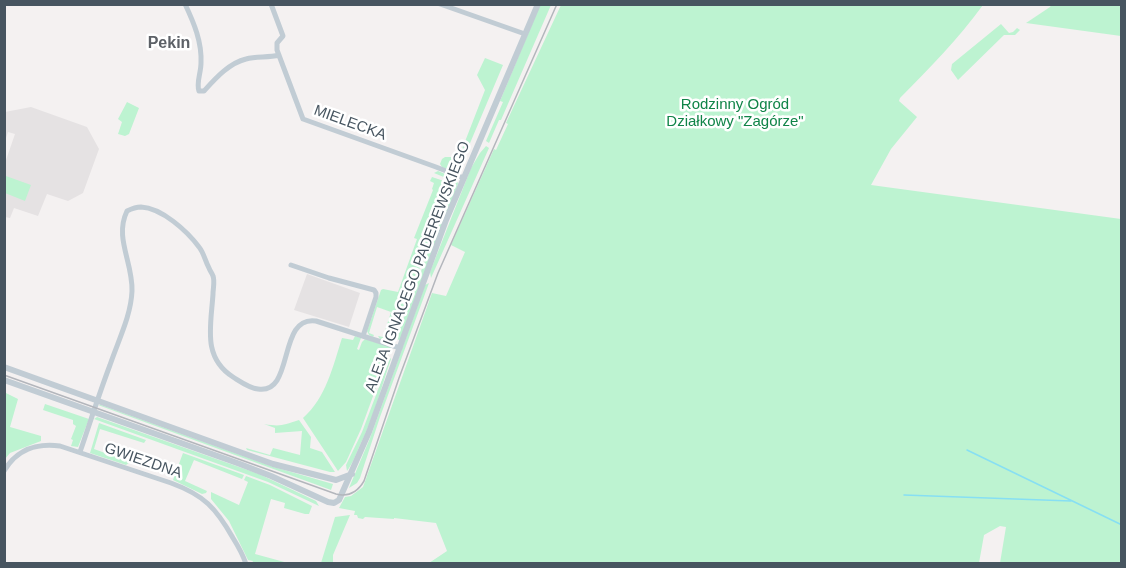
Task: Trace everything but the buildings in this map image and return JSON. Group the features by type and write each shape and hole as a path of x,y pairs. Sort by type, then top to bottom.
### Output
{"street":[{"path":"185,4 201,50 199,91 204,91 223,72 240,61 279,55"},
{"name":"MIELECKA","path":"271,4 283,36 276,47 303,118 464,178"},
{"path":"440,4 525,34"},
{"name":"ALEJA IGNACEGO PADEREWSKIEGO","path":"342,492 369,432 446,220 538,4"},
{"path":"80,452 129,311 132,280 121,226 127,210 150,209 165,214 202,251 214,278 210,336 212,351 217,362 228,373 249,386 256,389 268,389 277,380 294,333 302,322 307,320 400,348"},
{"path":"291,265 374,290 376,297 363,336"},
{"path":"4,367 273,464 336,480 352,474"},
{"path":"4,380 250,468 328,502 334,503 339,500 342,492 336,480"},
{"name":"GWIEZDNA","path":"4,471 17,456 27,449 48,444 80,452 188,489 204,499 215,510 246,564"}],"shaded area":[{"path":"31,107 87,127 99,149 83,193 68,201 47,194 38,216 14,208 10,218 5,217 5,163 15,134 8,132 5,141 5,112"},
{"path":"307,274 360,293 349,327 294,310"}],"green space":[{"path":"540,5 551,5 489,143 486,141 503,102 500,101"},
{"name":"Rodzinny Ogród Działkowy \"Zagórze\"","path":"561,5 983,5 964,30 900,98 899,101 917,117 891,149 871,185 1121,219 1121,563 1000,563 1006,527 1000,526 984,535 979,563 429,563 447,551 436,523 394,518 365,517 363,519 354,515 355,511 339,508 345,497 351,496 363,487 432,293 446,296 465,252 451,245"},
{"path":"1051,5 1121,5 1121,36 1026,23"},
{"path":"1001,24 1009,33 1017,28 1020,30 1015,35 1004,35 958,80 951,70 952,64"},
{"path":"485,58 503,65 457,174 440,164 445,157 459,157 485,90 477,75"},
{"path":"127,102 139,108 129,134 125,136 118,134 122,122 118,119"},
{"path":"486,146 489,148 431,278 430,272 471,168"},
{"path":"438,171 455,178 392,343 378,336 383,337 391,312 377,307 369,333 374,335 373,337 369,335 367,331 381,290 398,292 417,239 414,238 433,190 434,183 430,181 432,177 450,183 451,180 434,173"},
{"path":"6,176 31,185 25,201 5,193"},
{"path":"457,180 458,184 400,340 396,339 430,247"},
{"path":"429,283 360,478 349,488 370,438 425,285"},
{"path":"355,336 361,338 357,349 359,350 365,339 391,347 361,429 346,462 338,471 303,418 318,401 323,391 342,338 353,340"},
{"path":"390,358 369,424 347,471 346,465 362,432"},
{"path":"5,389 6,393 18,399 10,427 41,436 41,441 10,453 5,459"},
{"path":"45,404 89,419 78,447 71,446 76,426 73,420 43,410"},
{"path":"98,405 274,467 333,484 331,490"},
{"path":"97,417 259,474 316,501 319,506 268,482 94,419"},
{"path":"299,420 311,437 310,448 322,452 335,472 247,450 246,448 270,455 273,448 300,455 302,431 275,433 275,428 264,424 282,425"},
{"path":"99,423 146,440 144,443 100,429 94,449 130,462 126,465 90,453"},
{"path":"183,453 244,475 242,479 194,460 185,481 207,491 202,494 173,480"},
{"path":"246,476 312,506 309,514 305,514 284,508 285,503 271,499 255,554 288,563 252,563 253,561 248,560 229,521 211,499 211,492 239,505 248,482 244,480"},
{"path":"350,515 333,555 333,563 321,563 335,517"}],"waterway":[{"path":"967,450 1122,525"},
{"path":"904,495 1071,501"}],"tram line":[{"path":"4,375 336,494 344,495 358,489 364,481 438,273 557,4"}],"district":[{"name":"Pekin","path":"169,44"}]}
